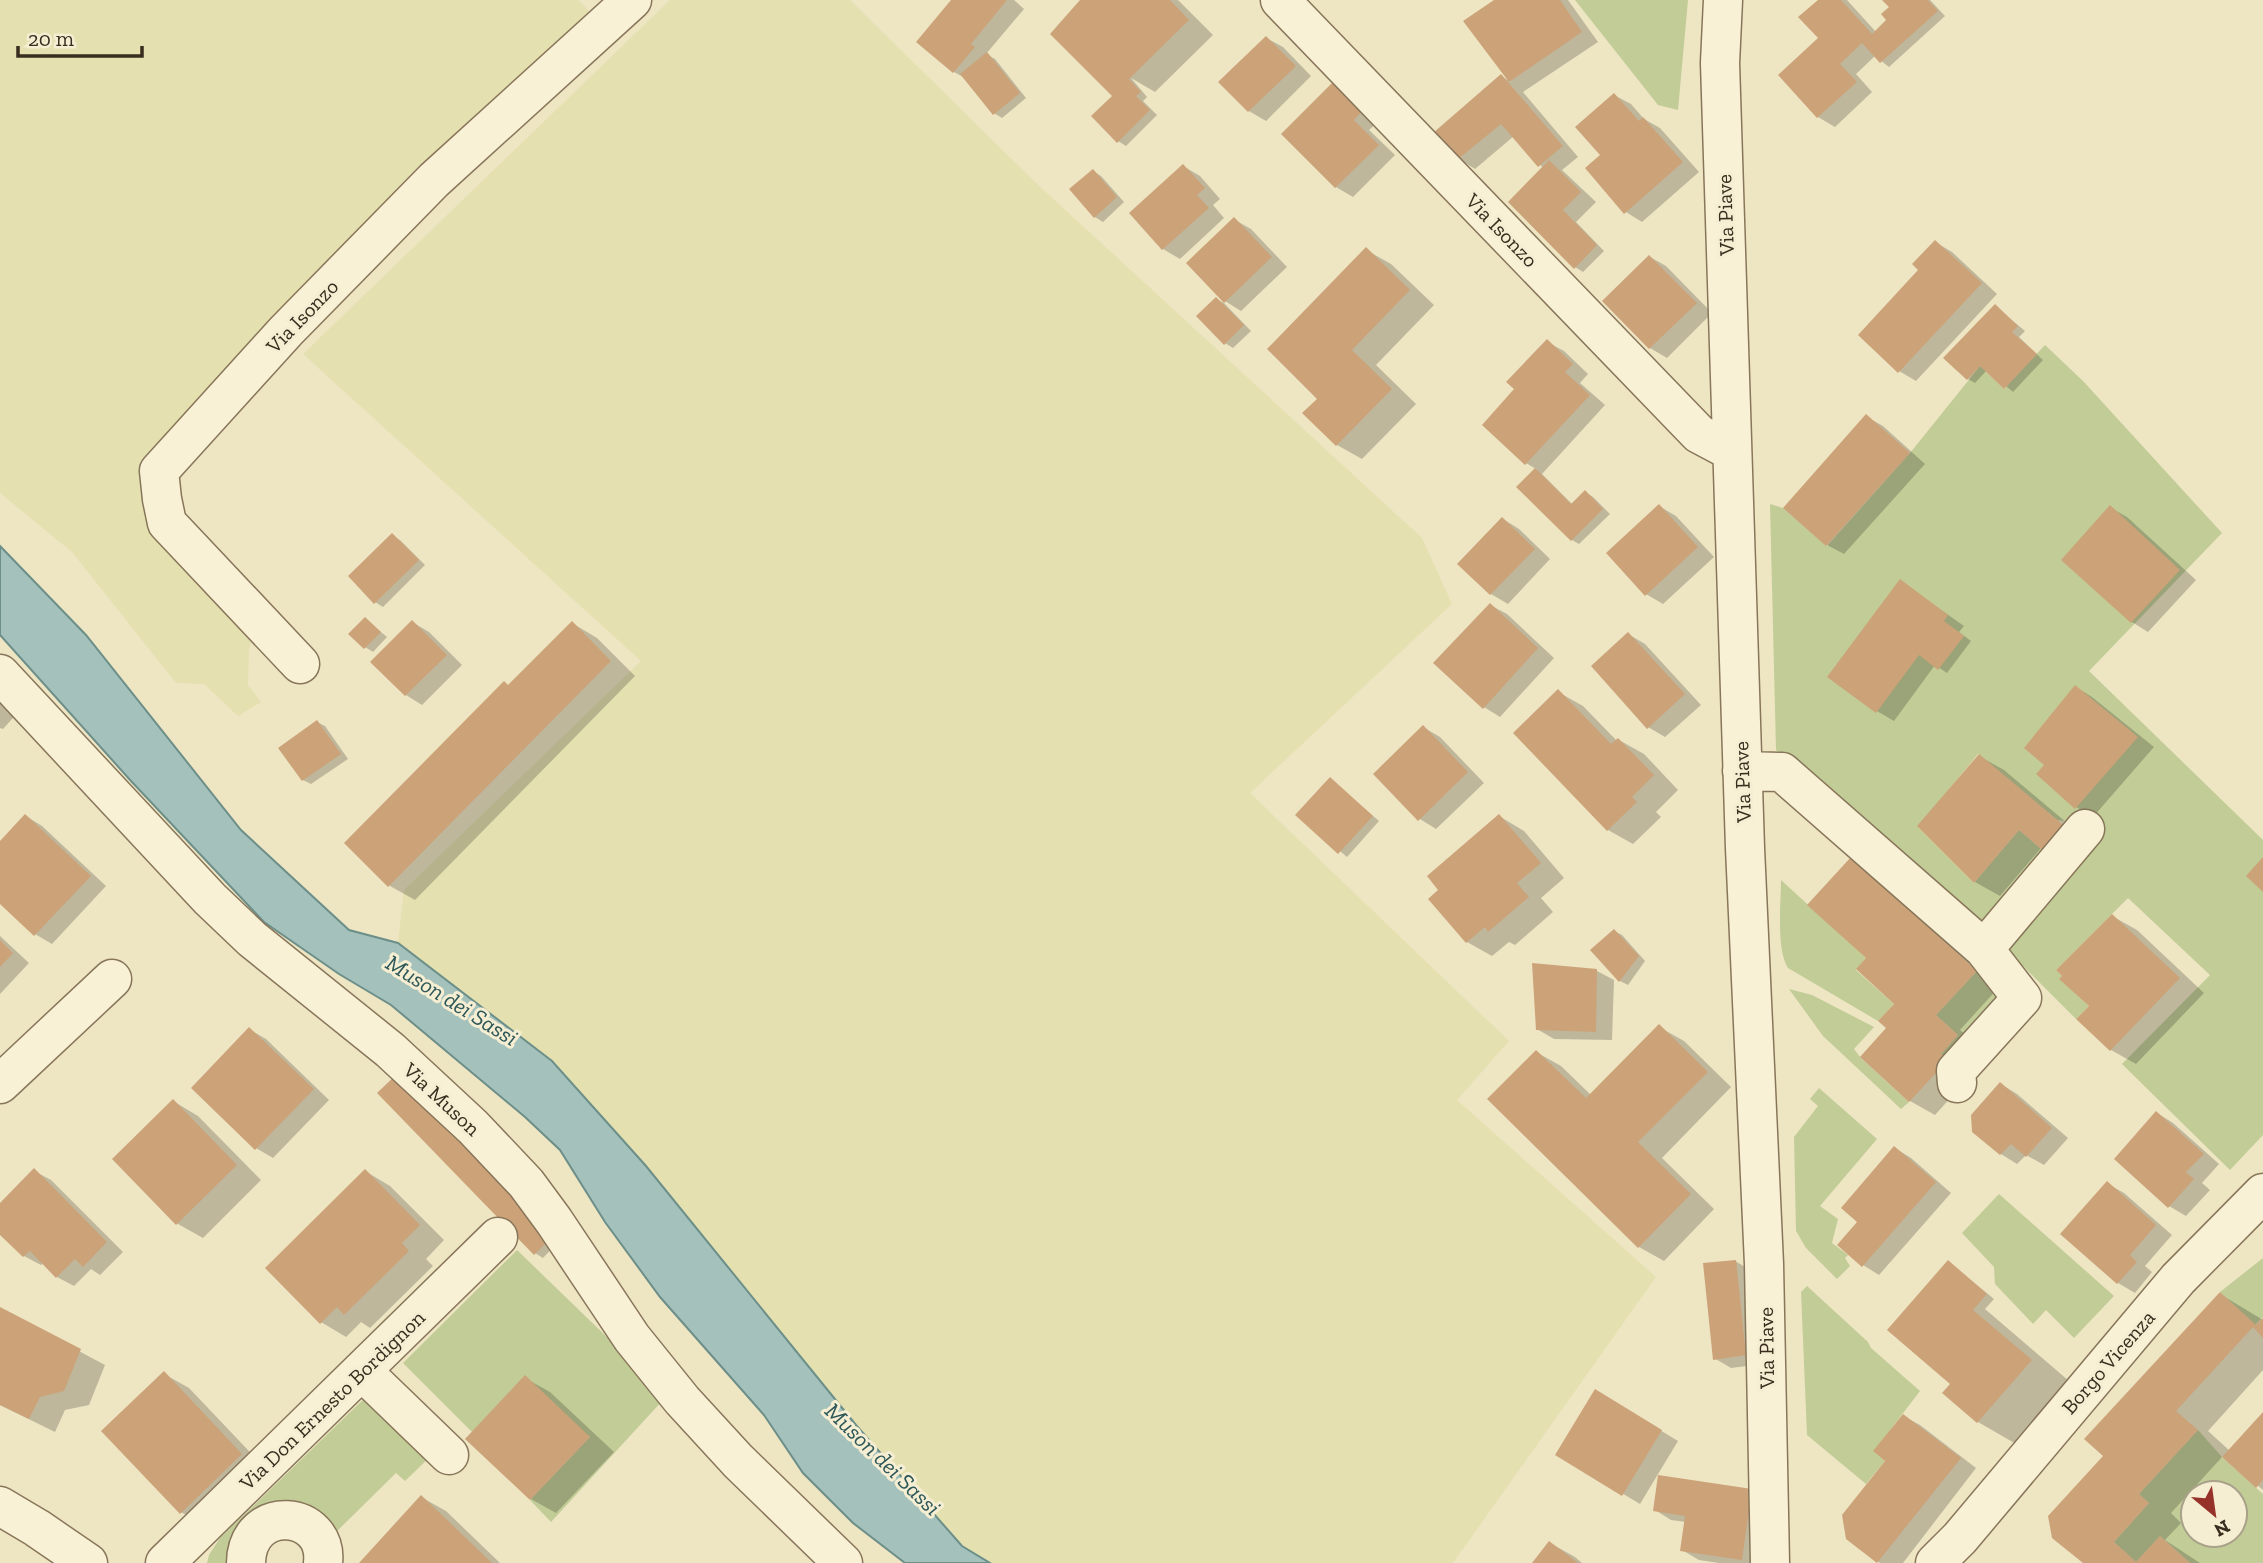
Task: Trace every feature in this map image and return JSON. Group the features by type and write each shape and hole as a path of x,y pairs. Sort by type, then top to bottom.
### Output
{"street":[{"name":"Via Isonzo","path":"300,664 167,523 159,471 286,331 434,180 632,0"},
{"name":"Via Isonzo","path":"1280,0 1660,396 1699,434 1731,451"},
{"name":"Via Piave","path":"1723,0 1720,63 1731,451 1764,1265 1770,1563"},
{"name":"Via Muson","path":"0,674 210,899 252,939 390,1050 482,1136 526,1183 632,1338 682,1400 738,1461 843,1563"},
{"path":"1742,771 1782,772 1984,949 2022,998 1956,1071 1957,1083"},
{"path":"1984,949 2084,829"},
{"path":"0,1084 112,979"},
{"name":"Borgo Vicenza","path":"1946,1554 2178,1279 2263,1193"},
{"name":"Via Don Ernesto Bordignon","path":"165,1563 498,1237"},
{"path":"362,1371 449,1455"},
{"path":"0,1506 88,1563"},
{"path":"246,1563 246,1551 258,1529 281,1519 305,1525 314,1533 321,1544 323,1563"}],"shaded area":[{"path":"0,0 578,0 595,17 142,476 253,632 249,651 248,685 261,702 238,716 204,684 176,683 72,552 0,493"},
{"path":"670,0 850,0 1036,183 1422,538 1452,604 1250,793 1509,1041 1457,1100 1656,1277 1453,1563 990,1563 962,1546 856,1425 646,1166 552,1061 398,943 404,890 641,661 303,354"}],"green space":[{"path":"1575,0 1688,0 1678,110 1658,105"},
{"path":"2045,345 2083,381 2222,533 2089,671 2263,840 2263,1135 2230,1170 2122,1064 2210,975 2128,898 2056,970 2062,976 2060,979 2089,1006 2076,1019 2002,945 2073,822 2057,820 1978,754 1918,827 1974,883 2019,830 2047,854 1977,930 1776,750 1770,504 1783,508 1827,546 1910,453 1980,366 2004,389"},
{"path":"1781,880 1866,958 1856,970 1894,1004 1878,1021 1788,968 1781,938"},
{"path":"1977,971 1996,995 1997,1003 1948,1060 1941,1054 1958,1035 1936,1015"},
{"path":"1789,989 1812,995 1874,1027 1854,1049 1909,1102 1901,1109 1823,1036"},
{"path":"1819,1088 1877,1139 1820,1206 1838,1219 1832,1243 1848,1255 1845,1258 1850,1266 1837,1279 1806,1248 1796,1231 1794,1137 1818,1106 1810,1099"},
{"path":"1999,1194 2114,1296 2074,1338 2046,1310 2033,1324 1995,1284 1994,1267 1962,1233"},
{"path":"517,1250 642,1371 663,1400 551,1522 530,1500 590,1437 472,1432 403,1363"},
{"path":"2263,1258 2263,1317 2255,1325 2220,1292"},
{"path":"1807,1286 1920,1391 1874,1451 1885,1461 1866,1484 1807,1435 1801,1292"},
{"path":"370,1393 434,1453 405,1481 396,1473 332,1536 317,1518 231,1563 207,1563 220,1538"},
{"path":"2198,1430 2246,1479 2179,1479 2179,1549 2249,1549 2249,1481 2263,1494 2263,1563 2190,1563 2160,1536 2136,1562 2114,1542 2149,1503 2139,1494"}],"water":[{"name":"Muson dei Sassi","path":"0,546 86,635 241,830 349,930 398,943 552,1061 646,1166 856,1425 962,1546 990,1563 905,1563 853,1523 803,1473 764,1415 660,1297 605,1222 560,1150 525,1117 391,1005 339,974 264,922 131,781 0,635"}],"building":[{"path":"951,0 1007,0 971,44 975,47 953,73 916,42"},
{"path":"1080,0 1170,0 1189,20 1129,79 1141,92 1136,96 1150,110 1117,143 1091,116 1112,96 1050,34"},
{"path":"1494,0 1560,0 1582,32 1509,82 1463,21"},
{"path":"1818,0 1841,0 1872,34 1886,20 1881,14 1889,7 1882,0 1928,0 1938,11 1880,63 1862,43 1840,64 1857,82 1817,118 1778,75 1818,38 1798,17"},
{"path":"1266,36 1296,66 1248,112 1218,82"},
{"path":"987,52 1020,93 993,115 960,74"},
{"path":"1501,74 1563,146 1538,167 1501,124 1457,160 1433,133"},
{"path":"1334,81 1363,110 1354,120 1379,145 1335,188 1281,134"},
{"path":"1614,93 1639,121 1643,117 1683,162 1624,214 1585,168 1600,155 1575,127"},
{"path":"1549,160 1581,192 1563,210 1597,245 1574,269 1508,202"},
{"path":"1183,164 1205,188 1197,195 1209,208 1162,250 1129,213"},
{"path":"1093,169 1117,197 1094,218 1069,189"},
{"path":"1234,217 1272,257 1224,303 1186,263"},
{"path":"1935,240 1982,283 1898,373 1858,335 1918,270 1912,264"},
{"path":"1366,247 1410,290 1352,350 1392,389 1336,446 1302,413 1317,399 1267,349"},
{"path":"1649,255 1697,303 1649,349 1602,301"},
{"path":"1216,297 1244,325 1224,345 1196,316"},
{"path":"1995,304 2018,326 2012,332 2037,354 2004,389 1980,366 1967,380 1943,358"},
{"path":"1547,339 1573,364 1565,372 1590,395 1525,465 1482,425 1514,389 1506,382"},
{"path":"1866,414 1910,453 1826,546 1783,508"},
{"path":"1535,468 1571,504 1585,490 1603,509 1571,541 1516,487"},
{"path":"1659,504 1698,547 1645,596 1606,553"},
{"path":"2110,505 2180,570 2131,623 2061,560"},
{"path":"1502,517 1535,549 1490,595 1457,564"},
{"path":"392,533 419,560 374,604 348,576"},
{"path":"1900,579 1948,615 1944,621 1964,636 1938,670 1919,655 1876,713 1827,677"},
{"path":"1490,603 1538,648 1483,709 1433,663"},
{"path":"365,617 381,632 364,649 348,634"},
{"path":"412,620 447,655 405,696 370,662"},
{"path":"572,621 611,661 388,887 344,843 504,681 508,685"},
{"path":"1628,632 1685,694 1647,729 1591,666"},
{"path":"2075,685 2138,737 2075,809 2036,774 2044,765 2024,748"},
{"path":"1558,689 1611,744 1618,738 1654,775 1632,797 1637,802 1607,831 1513,733"},
{"path":"317,720 341,754 302,781 278,748"},
{"path":"1423,725 1468,772 1418,821 1373,774"},
{"path":"1979,754 2068,829 2047,854 2019,830 1974,883 1917,826"},
{"path":"1330,777 1373,816 1338,854 1295,815"},
{"path":"25,814 91,876 34,936 0,904 0,841"},
{"path":"1499,814 1541,863 1517,883 1529,897 1488,932 1485,927 1466,943 1428,899 1438,890 1427,876"},
{"path":"1851,857 1977,971 1936,1015 1958,1035 1941,1054 1948,1060 1909,1102 1860,1057 1886,1028 1878,1021 1894,1004 1856,969 1866,958 1807,905"},
{"path":"2263,857 2263,892 2246,876"},
{"path":"2112,914 2180,978 2110,1051 2076,1019 2089,1006 2059,979 2062,976 2056,970"},
{"path":"1614,929 1639,956 1619,982 1590,950"},
{"path":"0,940 13,953 0,967"},
{"path":"1532,963 1597,969 1596,1032 1536,1030"},
{"path":"1659,1024 1708,1072 1638,1142 1691,1194 1638,1248 1487,1099 1536,1050 1586,1098"},
{"path":"249,1027 314,1089 255,1150 191,1088"},
{"path":"398,1073 554,1235 534,1255 377,1093"},
{"path":"2000,1082 2052,1128 2026,1157 2011,1144 2000,1155 1972,1132 1971,1115"},
{"path":"173,1099 237,1165 176,1225 112,1159"},
{"path":"2156,1111 2204,1154 2186,1172 2194,1179 2168,1208 2114,1159"},
{"path":"1894,1146 1936,1182 1862,1267 1837,1245 1857,1222 1841,1208"},
{"path":"34,1168 107,1242 83,1267 75,1259 56,1278 30,1251 23,1257 0,1235 0,1203"},
{"path":"365,1169 420,1225 402,1243 409,1251 344,1315 337,1307 320,1324 265,1268"},
{"path":"2107,1181 2156,1225 2130,1255 2137,1262 2117,1284 2060,1234"},
{"path":"1736,1260 1746,1355 1713,1360 1703,1263"},
{"path":"1948,1260 1987,1294 1973,1310 2032,1360 1977,1423 1942,1393 1950,1384 1887,1330"},
{"path":"2220,1292 2256,1325 2263,1318 2263,1338 2253,1327 2176,1411 2198,1430 2139,1494 2149,1503 2114,1542 2136,1562 2160,1536 2190,1563 2083,1563 2052,1538 2048,1516 2103,1456 2084,1439"},
{"path":"0,1307 81,1349 64,1391 40,1397 29,1419 0,1405"},
{"path":"164,1371 242,1454 180,1514 101,1431"},
{"path":"525,1375 590,1437 530,1500 465,1439"},
{"path":"1595,1389 1662,1430 1622,1496 1555,1455"},
{"path":"2263,1412 2263,1480 2256,1488 2222,1457"},
{"path":"1903,1414 1961,1458 1877,1563 1846,1539 1842,1515 1885,1461 1873,1451"},
{"path":"1658,1475 1752,1489 1742,1560 1680,1551 1685,1516 1653,1511"},
{"path":"421,1495 492,1563 359,1563"},
{"path":"1549,1541 1578,1563 1532,1563"}]}
